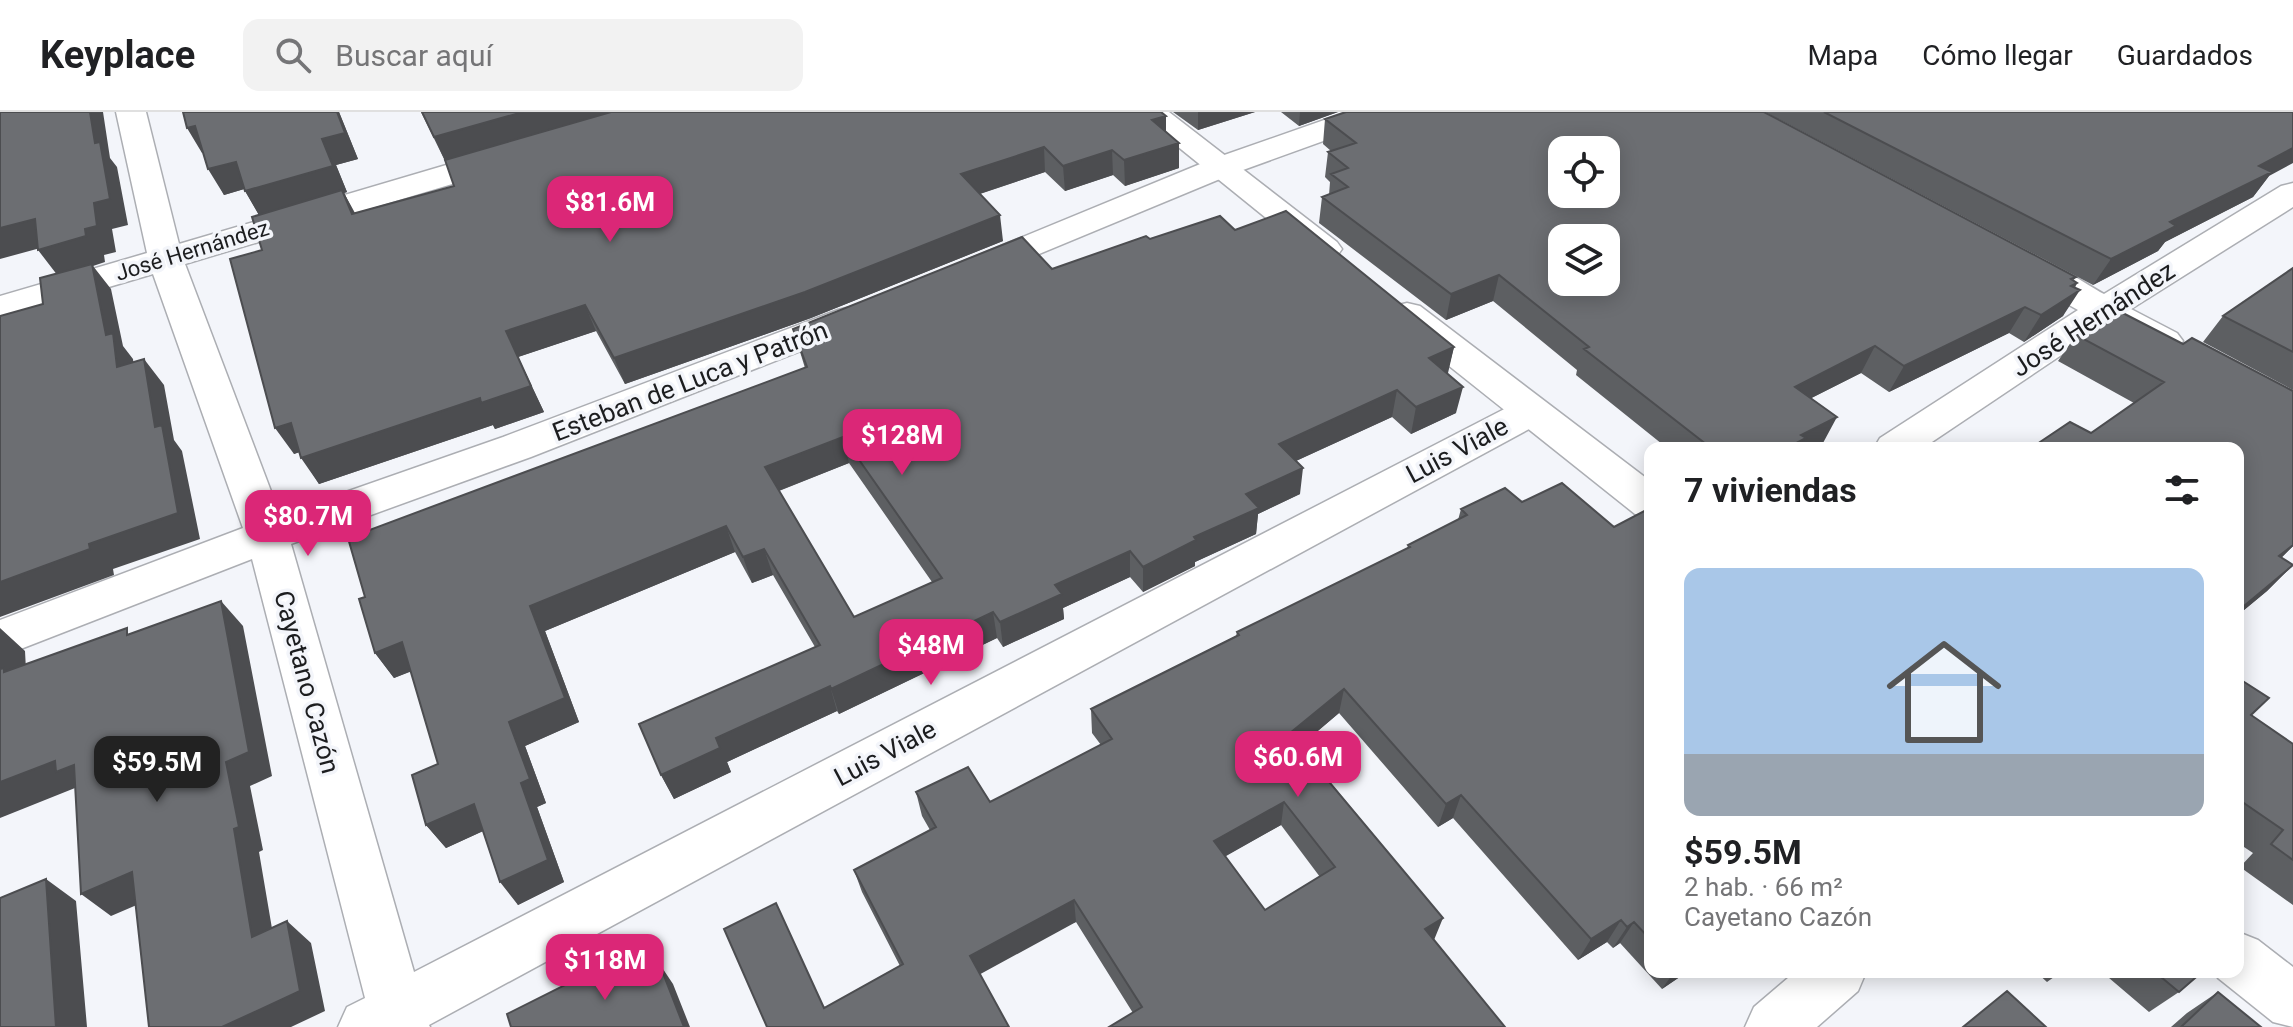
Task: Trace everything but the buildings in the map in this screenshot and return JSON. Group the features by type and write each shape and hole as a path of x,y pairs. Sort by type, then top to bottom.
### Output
{"street":[{"name":"Cayetano Cazón","path":"131,112 165,258 267,536 388,1022"},
{"path":"1150,112 1644,498"},
{"path":"939,283 1221,167 1376,112"},
{"name":"José Hernández","path":"0,308 541,147"},
{"name":"José Hernández","path":"1903,442 2105,309 2293,193"},
{"path":"1996,251 2199,360"},
{"name":"Esteban de Luca y Patrón","path":"0,639 267,536 517,447 882,306"},
{"name":"Luis Viale","path":"388,1022 1530,412"},
{"path":"2244,964 2293,1002"},
{"path":"1774,1027 1831,978"}]}
